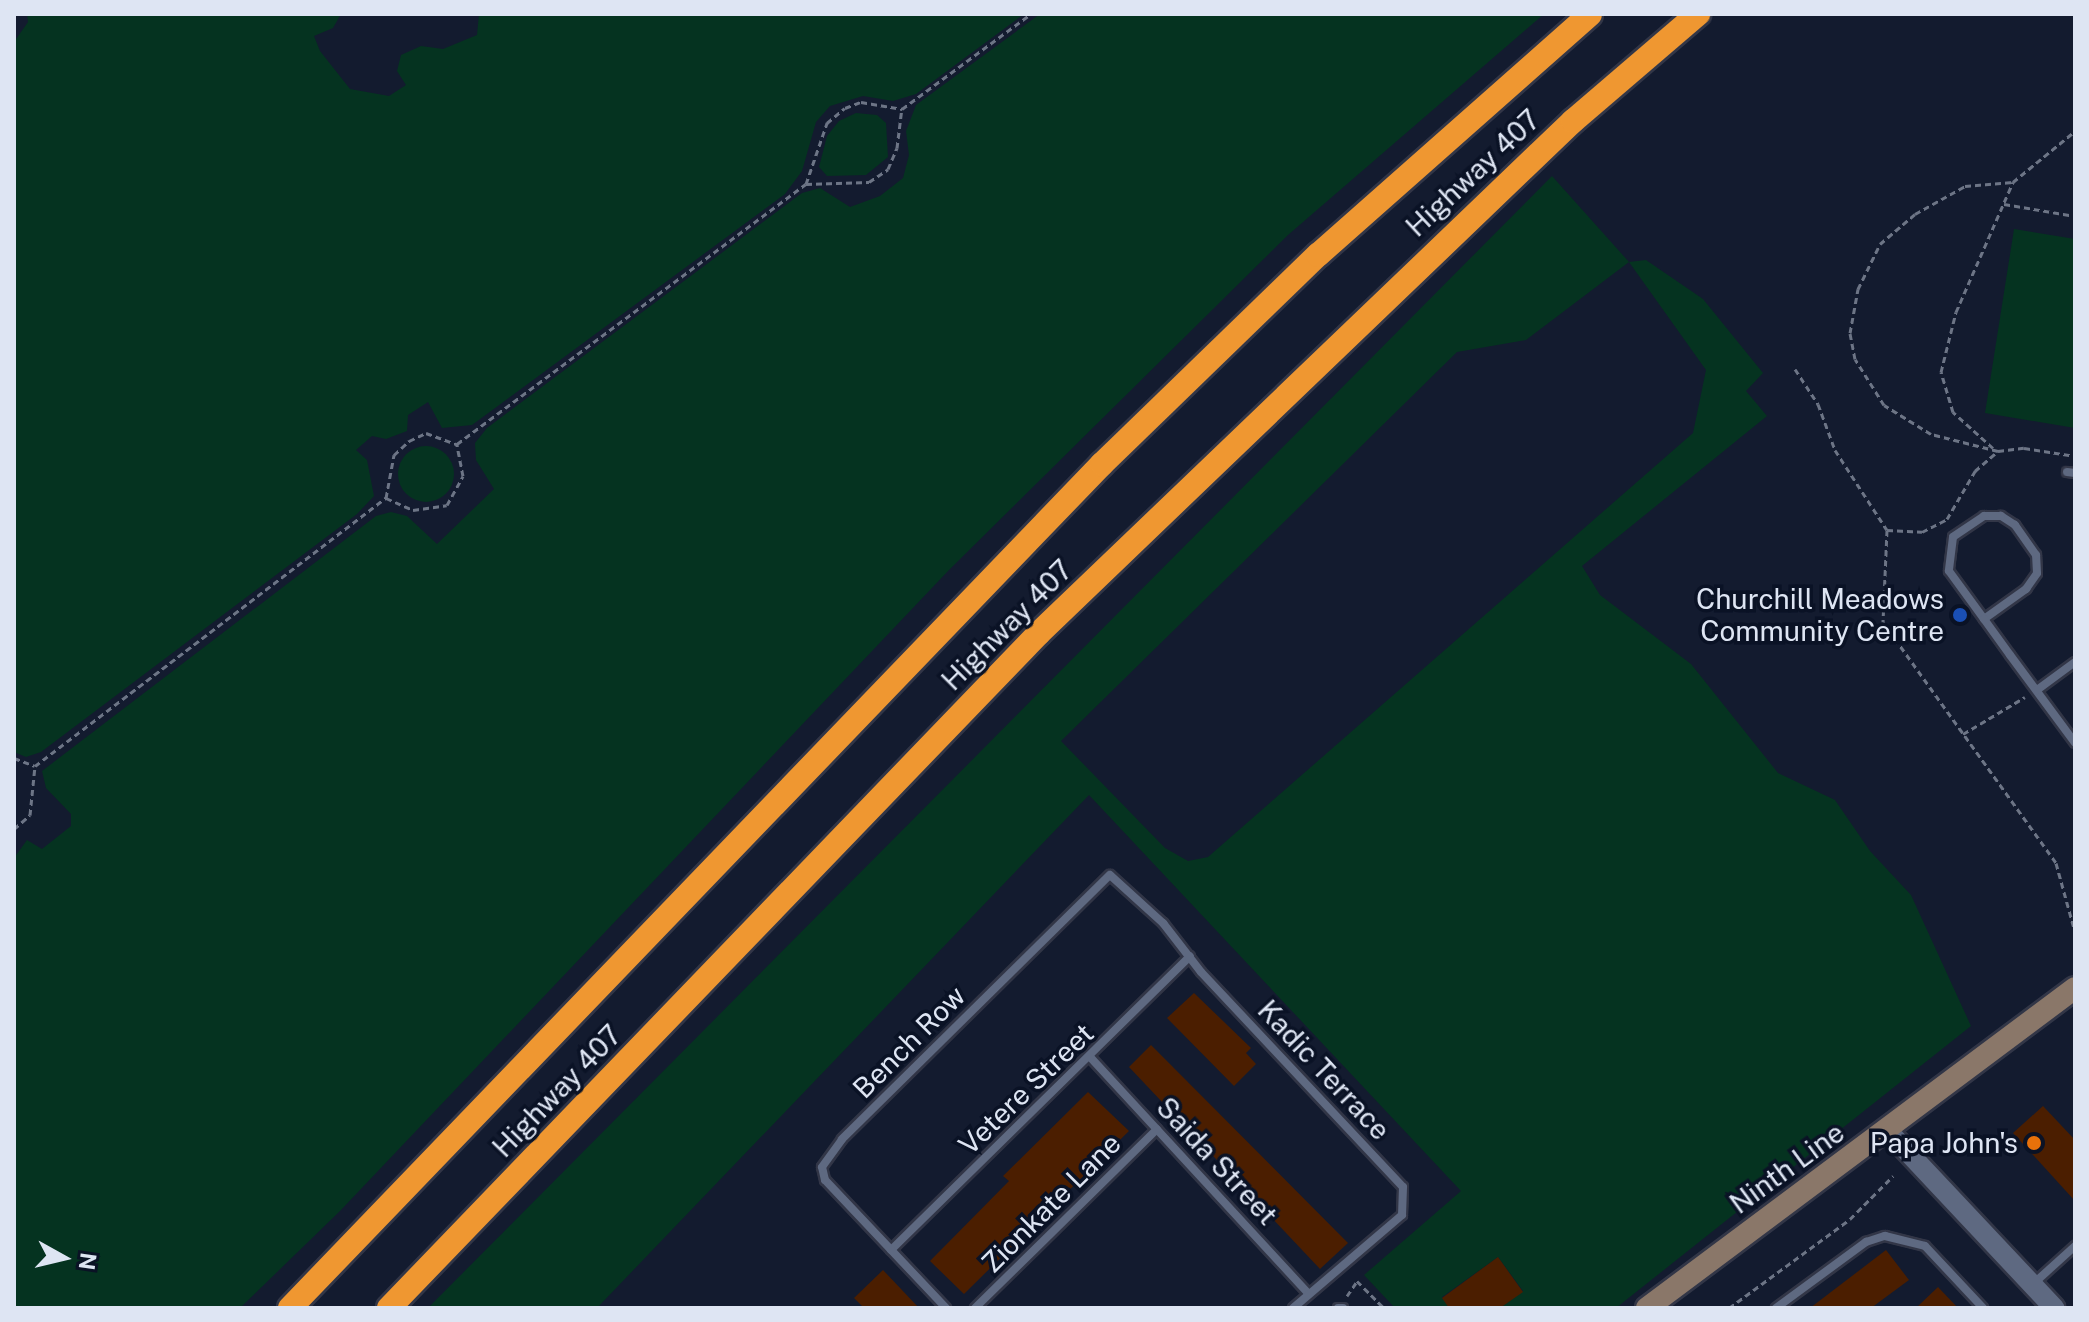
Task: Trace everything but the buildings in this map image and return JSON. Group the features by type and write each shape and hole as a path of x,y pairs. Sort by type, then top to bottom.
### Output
{"highway":[{"name":"Highway 407","path":"290,1308 1102,464 1318,255 1590,14"},
{"name":"Highway 407","path":"389,1308 1039,633 1561,132 1698,14"}],"main road":[{"name":"Ninth Line","path":"1647,1308 1888,1131 2075,988"}],"street":[{"path":"1888,1131 2054,1308"}],"lane":[{"path":"1984,619 2026,589 2037,573 2036,555 2015,525 2001,516 1984,516 1953,537 1947,554 1949,571 1984,619 2037,690 2075,743"},
{"path":"2037,690 2075,662"},
{"name":"Kadic Terrace","path":"1110,875 1163,923 1403,1187 1402,1215 1293,1308"},
{"name":"Bench Row","path":"891,1250 825,1180 822,1167 842,1139 1110,875"},
{"name":"Vetere Street","path":"891,1250 1091,1058 1190,956"},
{"name":"Saida Street","path":"1091,1058 1309,1294"},
{"name":"Zionkate Lane","path":"975,1308 1157,1129"},
{"path":"1776,1308 1866,1242 1885,1236 1925,1246 1983,1308"},
{"path":"2032,1285 2075,1246"},
{"path":"891,1250 946,1308"}],"path":[{"path":"414,14 444,14"},
{"path":"457,444 806,184 827,123 845,108 861,102 902,109 1031,14"},
{"path":"806,184 869,182 888,169 897,148 902,109"},
{"path":"1998,451 1953,412 1941,372 1956,312 2013,182 2075,131"},
{"path":"2013,182 1965,186 1915,214 1880,244 1858,289 1850,333 1855,359 1884,405 1931,434 1998,451 2024,448 2075,456"},
{"path":"2003,204 2075,216"},
{"path":"1795,369 1818,404 1835,450 1887,530 1883,622 2056,863 2075,932"},
{"path":"14,829 30,815 35,766 386,498 394,455 409,441 426,433 457,444"},
{"path":"386,498 413,510 447,505 463,476 457,444"},
{"path":"1887,530 1922,532 1947,519 1975,471 1998,451"},
{"path":"1963,734 2037,690"},
{"path":"14,758 35,766"},
{"path":"1729,1308 1850,1219 1893,1176"},
{"path":"1340,1307 1357,1281 1384,1308"}],"green space":[{"path":"27,14 341,14 333,28 314,36 320,51 350,89 389,96 406,85 397,71 401,55 421,46 443,49 477,35 479,14 1024,14 916,94 893,101 863,96 830,106 816,122 802,171 785,194 472,425 442,428 428,402 408,415 407,431 386,439 372,436 356,450 367,460 374,496 357,514 41,752 26,757 14,752 14,42 28,22"},
{"path":"1040,14 1544,14 1288,235 949,570 340,1211 240,1308 14,1308 14,858 27,840 42,849 71,826 71,814 46,788 42,771 376,516 391,512 407,516 437,544 494,489 476,460 475,443 487,428 802,193 820,188 850,207 880,196 903,178 909,155 906,131 916,105"},
{"path":"856,113 877,115 886,123 888,157 866,175 827,176 819,167 827,136 839,121"},
{"path":"1552,176 1629,262 1646,260 1703,299 1763,373 1746,391 1767,416 1582,566 1600,595 1691,664 1778,773 1835,800 1870,851 1911,895 1971,1026 1616,1308 1500,1308 1523,1291 1498,1257 1442,1297 1449,1308 1395,1308 1364,1275 1461,1191 1089,795 597,1308 428,1308","holes":["1629,262 1706,370 1693,433 1208,857 1188,861 1165,848 1061,741 1457,352 1526,340"]},
{"path":"2014,229 2075,239 2075,428 1985,413"},
{"path":"426,446 446,454 454,474 446,494 426,502 406,494 398,474 406,454"}],"place":[{"name":"Churchill Meadows Community Centre","path":"1960,615"},
{"name":"Papa John's","path":"2034,1143"}]}
